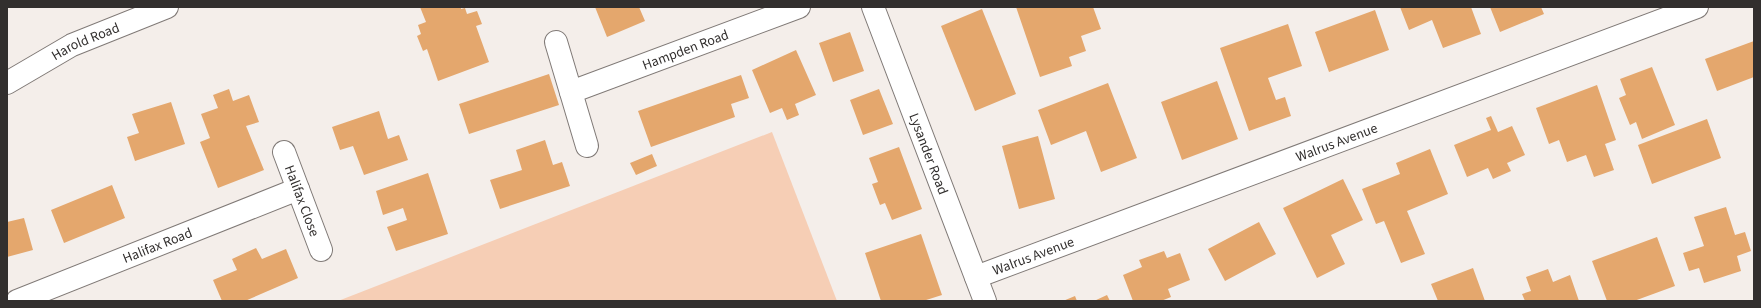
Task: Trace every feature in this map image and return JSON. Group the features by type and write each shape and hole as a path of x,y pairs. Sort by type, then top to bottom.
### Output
{"street":[{"name":"Harold Road","path":"7,83 72,45 167,7"},
{"name":"Hampden Road","path":"571,92 799,7"},
{"name":"Lysander Road","path":"873,7 985,301"},
{"name":"Walrus Avenue","path":"976,277 1697,7"},
{"path":"556,42 587,146"},
{"name":"Halifax Close","path":"284,152 321,250"},
{"name":"Halifax Road","path":"17,301 298,189"}],"shaded area":[{"path":"772,132 837,301 338,301"}],"building":[{"path":"420,7 461,7 461,9 465,8 467,14 477,11 482,24 476,26 489,62 438,81 427,49 423,51 417,36 421,34 418,25 426,22"},
{"path":"595,7 639,7 645,21 607,37"},
{"path":"1016,7 1093,7 1101,29 1081,36 1086,51 1069,57 1072,66 1040,77"},
{"path":"1400,7 1471,7 1481,34 1443,48 1432,20 1409,30"},
{"path":"1490,7 1541,7 1544,14 1500,32"},
{"path":"982,9 1016,94 975,111 941,26"},
{"path":"1375,10 1389,50 1329,72 1315,32"},
{"path":"1288,24 1302,66 1268,78 1276,100 1285,97 1291,116 1249,131 1220,48"},
{"path":"850,32 864,71 833,82 819,43"},
{"path":"1754,41 1754,77 1717,91 1705,59"},
{"path":"796,50 816,95 795,104 799,115 787,120 782,108 770,113 752,70"},
{"path":"1652,67 1675,125 1642,139 1636,122 1630,125 1619,98 1626,95 1620,79"},
{"path":"549,74 559,105 469,134 459,104"},
{"path":"741,75 749,98 731,104 735,117 651,147 638,111"},
{"path":"1217,81 1238,139 1182,160 1161,102"},
{"path":"1108,83 1137,158 1101,172 1086,131 1051,145 1038,110"},
{"path":"1597,85 1616,140 1605,144 1614,170 1594,177 1586,155 1567,162 1559,140 1549,144 1536,108"},
{"path":"229,89 233,101 249,95 259,122 246,126 264,170 218,188 200,142 210,138 201,114 218,108 213,95"},
{"path":"879,89 893,124 863,135 850,100"},
{"path":"171,102 185,144 135,161 127,137 139,133 132,114"},
{"path":"379,111 388,139 399,135 408,160 364,175 353,146 340,150 332,127"},
{"path":"1491,116 1498,132 1512,126 1525,155 1507,163 1511,171 1493,179 1488,168 1467,177 1454,145 1491,130 1486,118"},
{"path":"1707,119 1721,158 1652,184 1638,145"},
{"path":"1038,136 1055,199 1019,209 1002,146"},
{"path":"545,140 553,165 562,162 570,186 500,209 490,180 522,170 516,150"},
{"path":"899,147 922,209 892,220 885,203 880,205 872,184 878,182 869,158"},
{"path":"1430,149 1448,194 1407,211 1425,254 1401,263 1384,221 1376,224 1362,189 1400,174 1396,163"},
{"path":"652,154 657,166 636,175 630,163"},
{"path":"428,173 448,234 396,251 387,227 407,220 403,208 383,215 376,191"},
{"path":"1343,179 1363,220 1331,235 1345,264 1317,278 1283,208"},
{"path":"112,185 125,218 64,243 51,210"},
{"path":"1726,207 1735,235 1745,232 1751,251 1737,256 1741,271 1704,283 1699,268 1689,271 1683,253 1704,246 1694,217"},
{"path":"24,218 33,250 7,257 7,222"},
{"path":"1259,222 1276,254 1225,281 1208,249"},
{"path":"921,234 942,295 923,301 881,301 865,253"},
{"path":"1657,237 1675,286 1634,301 1607,301 1592,261"},
{"path":"256,248 262,259 286,249 298,278 245,301 222,301 213,280 237,270 232,259"},
{"path":"1164,251 1167,258 1180,253 1190,280 1168,289 1171,297 1161,301 1133,301 1123,275 1142,267 1139,260"},
{"path":"1473,268 1485,301 1438,301 1431,284"},
{"path":"1548,269 1553,282 1570,275 1579,301 1525,301 1522,294 1531,291 1526,277"},
{"path":"1107,295 1110,301 1094,301"},
{"path":"1075,296 1077,301 1063,301"}]}
